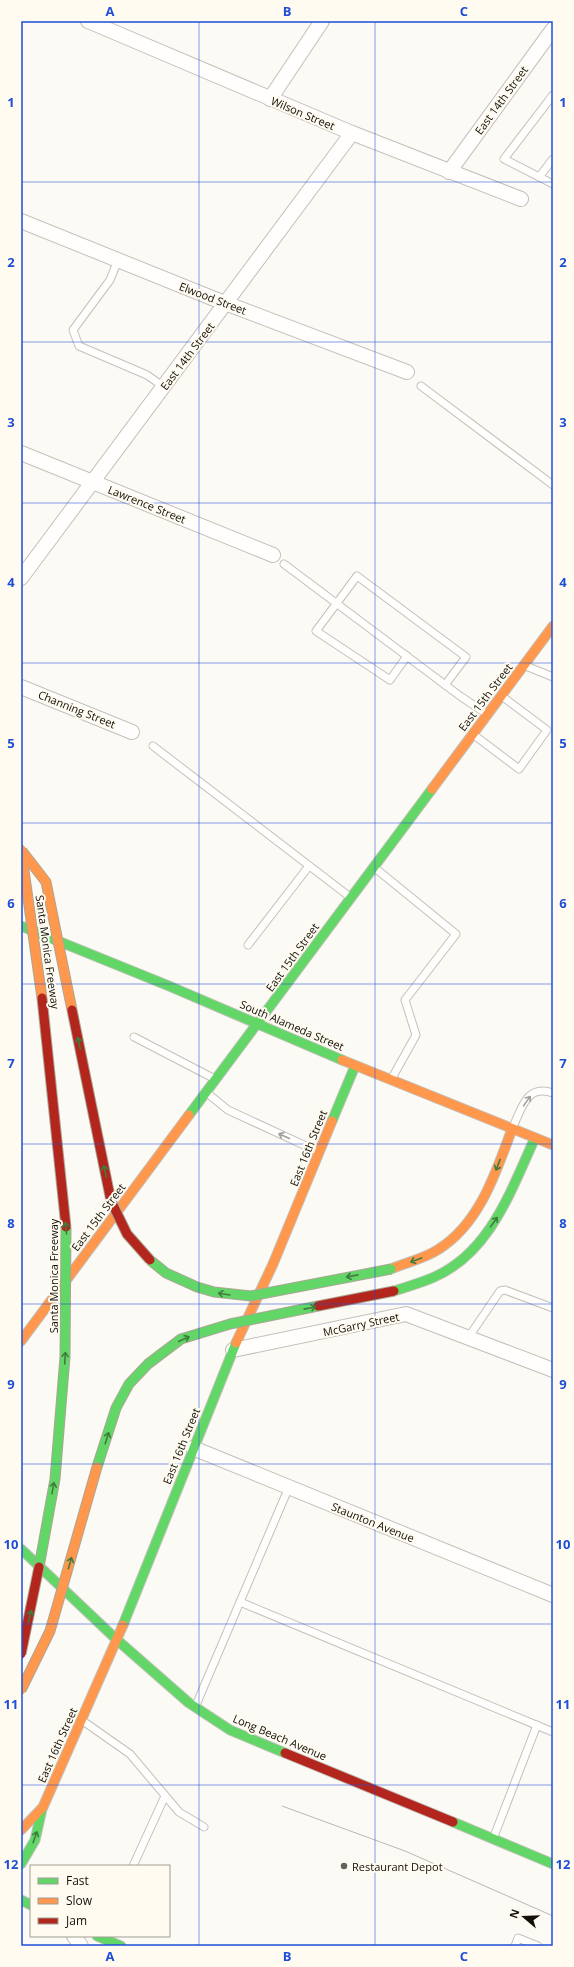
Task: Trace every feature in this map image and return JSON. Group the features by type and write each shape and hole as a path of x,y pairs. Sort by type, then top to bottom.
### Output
{"main road":[{"name":"East 15th Street","path":"21,1341 472,734 524,665 545,641 553,626"},
{"path":"21,849 46,882 111,1201 126,1233 149,1261 172,1277 193,1287 211,1292 251,1296 391,1268 420,1259 444,1245 467,1225 488,1192 512,1128"},
{"name":"Santa Monica Freeway","path":"21,849 47,1035 66,1236 65,1357 55,1479 35,1593 21,1654"},
{"name":"South Alameda Street","path":"21,926 169,986 355,1066 553,1145"},
{"name":"East 16th Street","path":"21,1830 43,1807 116,1640 192,1448 233,1350 273,1264 355,1066"},
{"path":"21,1690 50,1631 93,1479 116,1408 129,1384 148,1364 181,1339 230,1324 394,1291 433,1278 462,1260 470,1253 497,1220 535,1138"},
{"name":"Long Beach Avenue","path":"21,1549 116,1640 195,1707 230,1730 553,1864"},
{"path":"21,1864 35,1840 43,1807"},
{"path":"21,1900 30,1904"},
{"path":"102,1937 121,1946"}],"street":[{"name":"Wilson Street","path":"88,21 352,133 521,199"},
{"path":"270,99 322,21"},
{"name":"East 14th Street","path":"449,172 553,29"},
{"name":"East 14th Street","path":"21,578 164,388 352,133"},
{"name":"Elwood Street","path":"21,221 227,303 407,372"},
{"name":"Lawrence Street","path":"21,454 93,482 278,560"},
{"name":"Channing Street","path":"21,687 132,732"},
{"name":"McGarry Street","path":"233,1350 406,1314 553,1370"},
{"name":"Staunton Avenue","path":"192,1448 553,1595"},
{"path":"75,1937 81,1946"}],"lane":[{"path":"553,95 504,159 553,184"},
{"path":"539,177 553,158"},
{"path":"118,260 110,280 73,330 79,346 147,375 164,388"},
{"path":"421,386 553,484"},
{"path":"278,560 445,685 488,714"},
{"path":"407,656 390,680 316,631 335,603 357,576 466,657 445,685"},
{"path":"524,665 553,677"},
{"path":"472,734 519,769 547,730 501,696"},
{"path":"153,746 350,897"},
{"path":"248,945 309,866"},
{"path":"374,867 456,934 405,1000 416,1035 391,1080"},
{"path":"134,1037 215,1079"},
{"path":"512,1128 527,1098 536,1091 543,1090 553,1093"},
{"path":"206,1092 228,1110 319,1152"},
{"path":"468,1338 500,1291 505,1290 553,1308"},
{"path":"195,1707 289,1487"},
{"path":"240,1602 553,1732"},
{"path":"81,1720 130,1754 179,1812 204,1827"},
{"path":"493,1839 537,1725"},
{"path":"133,1865 165,1796"},
{"path":"515,1946 518,1938 538,1946"}],"tram line":[{"path":"282,1806 405,1851 553,1916"}],"traffic: fast":[{"path":"189,1115 432,789"},
{"path":"21,926 169,986 342,1060"},
{"path":"332,1121 355,1066"},
{"path":"394,1291 432,1278 452,1267 469,1253 484,1237 507,1199 535,1138"},
{"path":"39,1567 55,1479 65,1357 66,1227"},
{"path":"150,1260 166,1273 197,1287 214,1292 251,1296 391,1269"},
{"path":"97,1467 116,1408 129,1384 148,1364 181,1339 230,1324 318,1306"},
{"path":"123,1625 236,1343"},
{"path":"21,1549 116,1639 189,1703 230,1730 285,1753"},
{"path":"21,1864 35,1840 42,1809"},
{"path":"453,1822 553,1864"},
{"path":"21,1900 30,1904"},
{"path":"99,1937 121,1946"}],"traffic: slow":[{"path":"432,789 553,626"},
{"path":"21,849 42,998"},
{"path":"22,851 46,882 72,1010"},
{"path":"342,1060 553,1145"},
{"path":"21,1341 189,1115"},
{"path":"236,1343 273,1264 332,1121"},
{"path":"391,1269 421,1258 439,1249 453,1238 465,1225 476,1211 493,1179 512,1129"},
{"path":"21,1690 50,1631 97,1467"},
{"path":"21,1830 43,1807 123,1625"}],"traffic: jam":[{"path":"42,998 66,1227"},
{"path":"72,1010 111,1201 127,1234 150,1260"},
{"path":"318,1306 394,1291"},
{"path":"21,1654 39,1567"},
{"path":"285,1753 453,1822"}],"place":[{"name":"Restaurant Depot","path":"344,1866"}]}
